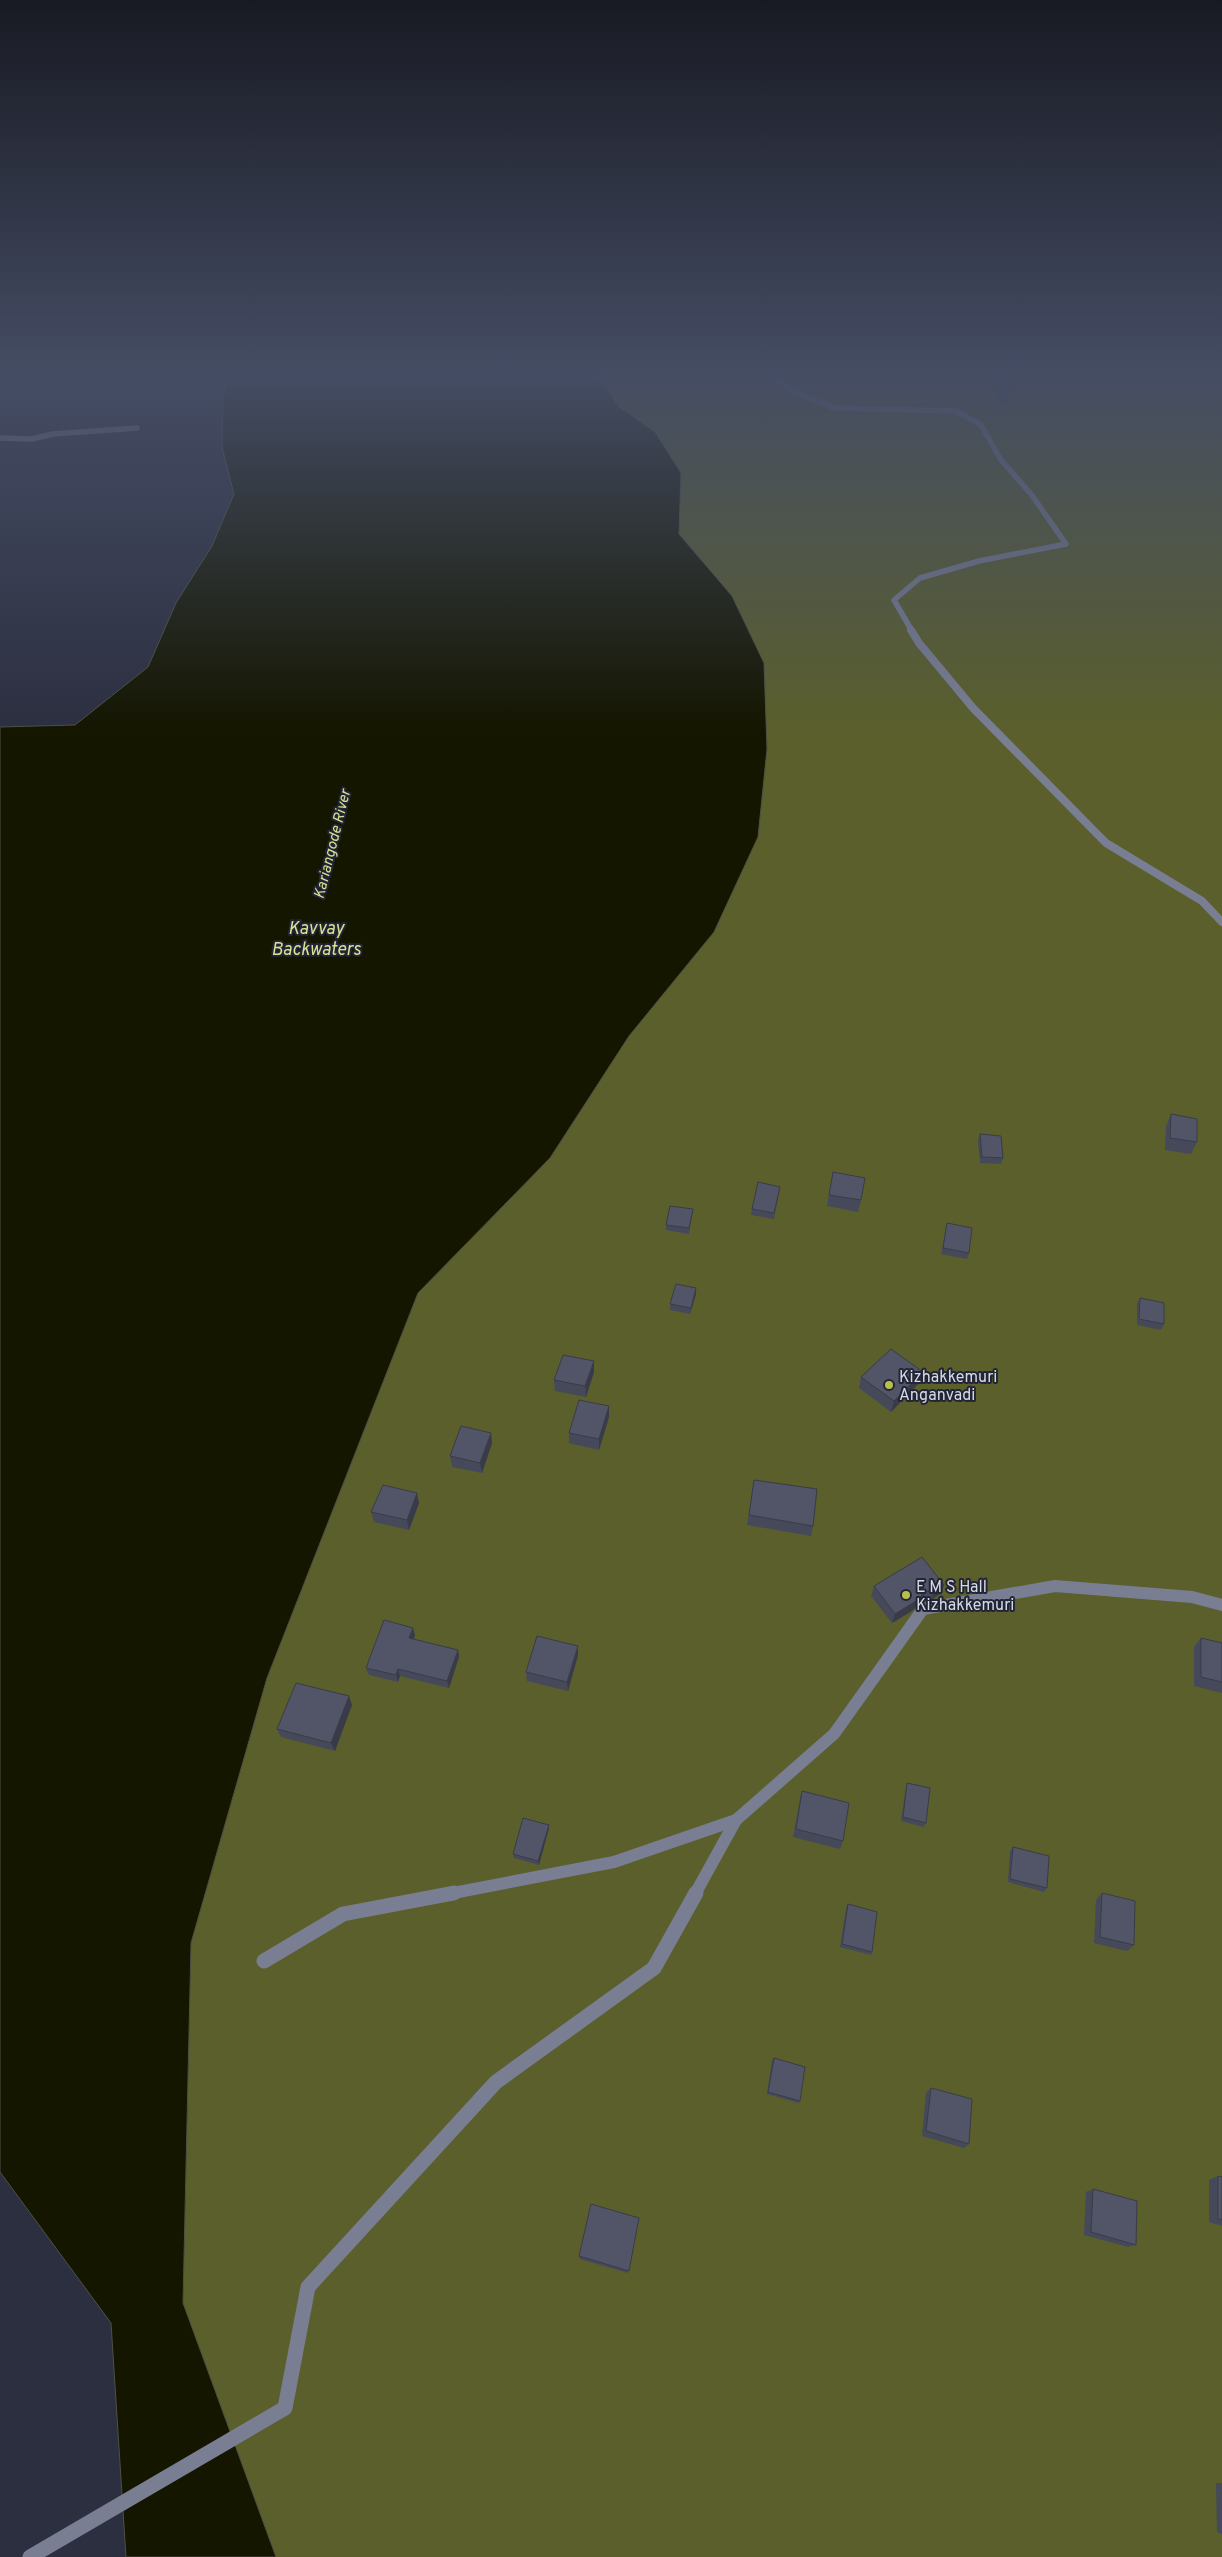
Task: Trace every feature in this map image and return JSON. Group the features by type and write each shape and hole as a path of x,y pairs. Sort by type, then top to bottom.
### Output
{"street":[{"path":"1030,492 1066,544 979,561 920,578 894,600 919,643 973,708 1106,843 1202,901 1222,922"},
{"path":"30,2557 285,2408 308,2287 496,2082 654,1968 736,1820 834,1734 923,1609 1055,1586 1192,1597 1222,1605"},
{"path":"264,1961 343,1914 614,1862 736,1820"}],"green space":[{"path":"680,492 1222,492 1222,2557 276,2557 183,2303 191,1943 267,1678 418,1293 550,1158 629,1036 714,932 732,596 679,534"}],"water":[{"name":"Kavvay Backwaters","path":"234,492 680,492 679,534 732,596 764,663 767,749 758,837 714,932 629,1036 550,1158 418,1293 267,1678 191,1943 183,2303 276,2557 126,2557 111,2323 0,2172 0,727 75,725 148,667 176,603 212,546"}],"building":[{"path":"1171,1114 1197,1119 1197,1142 1170,1138"},
{"path":"980,1134 1001,1136 1003,1158 982,1157"},
{"path":"833,1172 865,1178 861,1200 829,1195"},
{"path":"758,1182 780,1187 774,1213 752,1209"},
{"path":"670,1206 693,1209 689,1228 666,1225"},
{"path":"947,1223 972,1228 969,1253 943,1248"},
{"path":"676,1284 696,1288 691,1308 670,1304"},
{"path":"1140,1298 1164,1303 1164,1324 1139,1319"},
{"name":"Kizhakkemuri Anganvadi","path":"891,1349 923,1372 894,1401 861,1377"},
{"path":"563,1355 594,1361 585,1386 554,1380"},
{"path":"579,1400 609,1406 599,1439 569,1433"},
{"path":"461,1426 491,1433 480,1463 450,1456"},
{"path":"754,1480 817,1489 813,1526 749,1515"},
{"path":"383,1485 417,1493 407,1520 371,1512"},
{"name":"E M S Hall Kizhakkemuri","path":"922,1557 944,1585 925,1592 916,1601 895,1614 874,1586"},
{"path":"384,1620 413,1628 409,1638 458,1650 447,1681 398,1669 396,1675 366,1668"},
{"path":"537,1636 578,1646 567,1682 526,1672"},
{"path":"1201,1638 1222,1643 1222,1682 1201,1677"},
{"path":"296,1683 349,1696 331,1743 277,1729"},
{"path":"907,1783 930,1788 926,1823 903,1817"},
{"path":"802,1791 849,1803 843,1841 796,1829"},
{"path":"523,1818 549,1825 538,1861 513,1854"},
{"path":"1013,1847 1049,1856 1047,1888 1010,1879"},
{"path":"1102,1893 1135,1901 1134,1945 1100,1937"},
{"path":"848,1904 877,1912 872,1952 842,1944"},
{"path":"774,2058 805,2067 800,2101 768,2092"},
{"path":"931,2088 972,2099 969,2144 926,2131"},
{"path":"1218,2176 1222,2177 1222,2220 1218,2219"},
{"path":"1093,2189 1137,2201 1136,2245 1091,2232"},
{"path":"591,2204 639,2218 629,2271 579,2256"}],"place":[{"name":"Kizhakkemuri Anganvadi","path":"889,1385"},
{"name":"E M S Hall Kizhakkemuri","path":"906,1595"}],"water label":[{"name":"Kariangode River","path":"332,844"}]}
